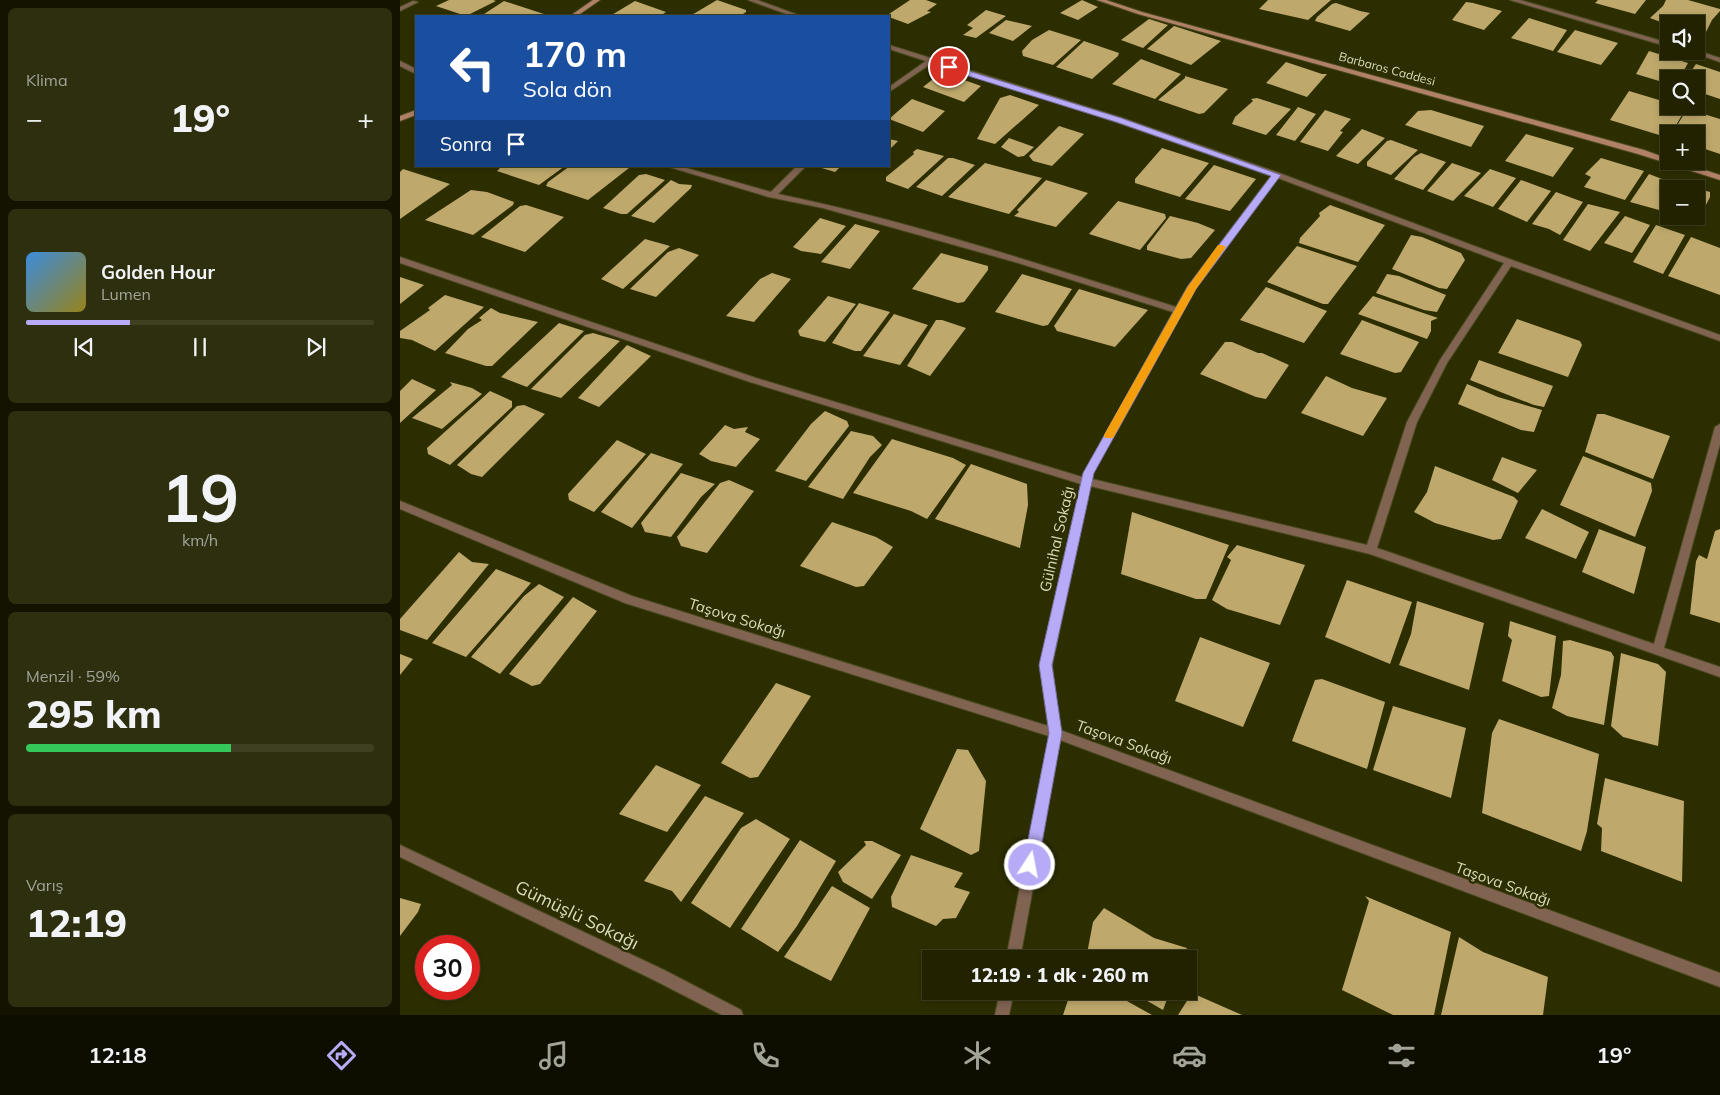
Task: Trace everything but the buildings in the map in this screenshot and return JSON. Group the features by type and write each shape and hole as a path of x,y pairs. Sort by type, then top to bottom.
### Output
{"street":[{"path":"574,15 597,0"},
{"path":"751,0 785,14"},
{"name":"Barbaros Caddesi","path":"1100,0 1140,13 1641,152 1720,178"},
{"path":"1513,0 1660,42"},
{"path":"400,9 415,2"},
{"path":"890,47 1118,120 1276,175 1720,338"},
{"path":"1705,56 1720,60"},
{"path":"890,89 930,61"},
{"path":"400,63 415,71"},
{"path":"400,119 415,112"},
{"path":"674,167 772,195 824,206 1018,260 1178,311"},
{"path":"772,195 801,167"},
{"name":"Gülnihal Sokağı","path":"1015,950 1055,733 1046,665 1088,473 1192,288 1276,175"},
{"path":"400,260 753,380 1087,482 1371,550 1720,672"},
{"path":"1371,550 1412,422 1443,362 1509,262"},
{"path":"1658,650 1720,427"},
{"name":"Taşova Sokağı","path":"400,505 629,600 1055,733 1720,980"},
{"name":"Gümüşlü Sokağı","path":"400,850 659,975 736,1015"},
{"path":"1002,1015 1005,1000"}],"slow traffic":[{"path":"1109,435 1178,311 1222,247"}],"route":[{"path":"949,67 1118,120 1276,175 1192,288 1088,473 1046,665 1055,733 1030,865"}]}
